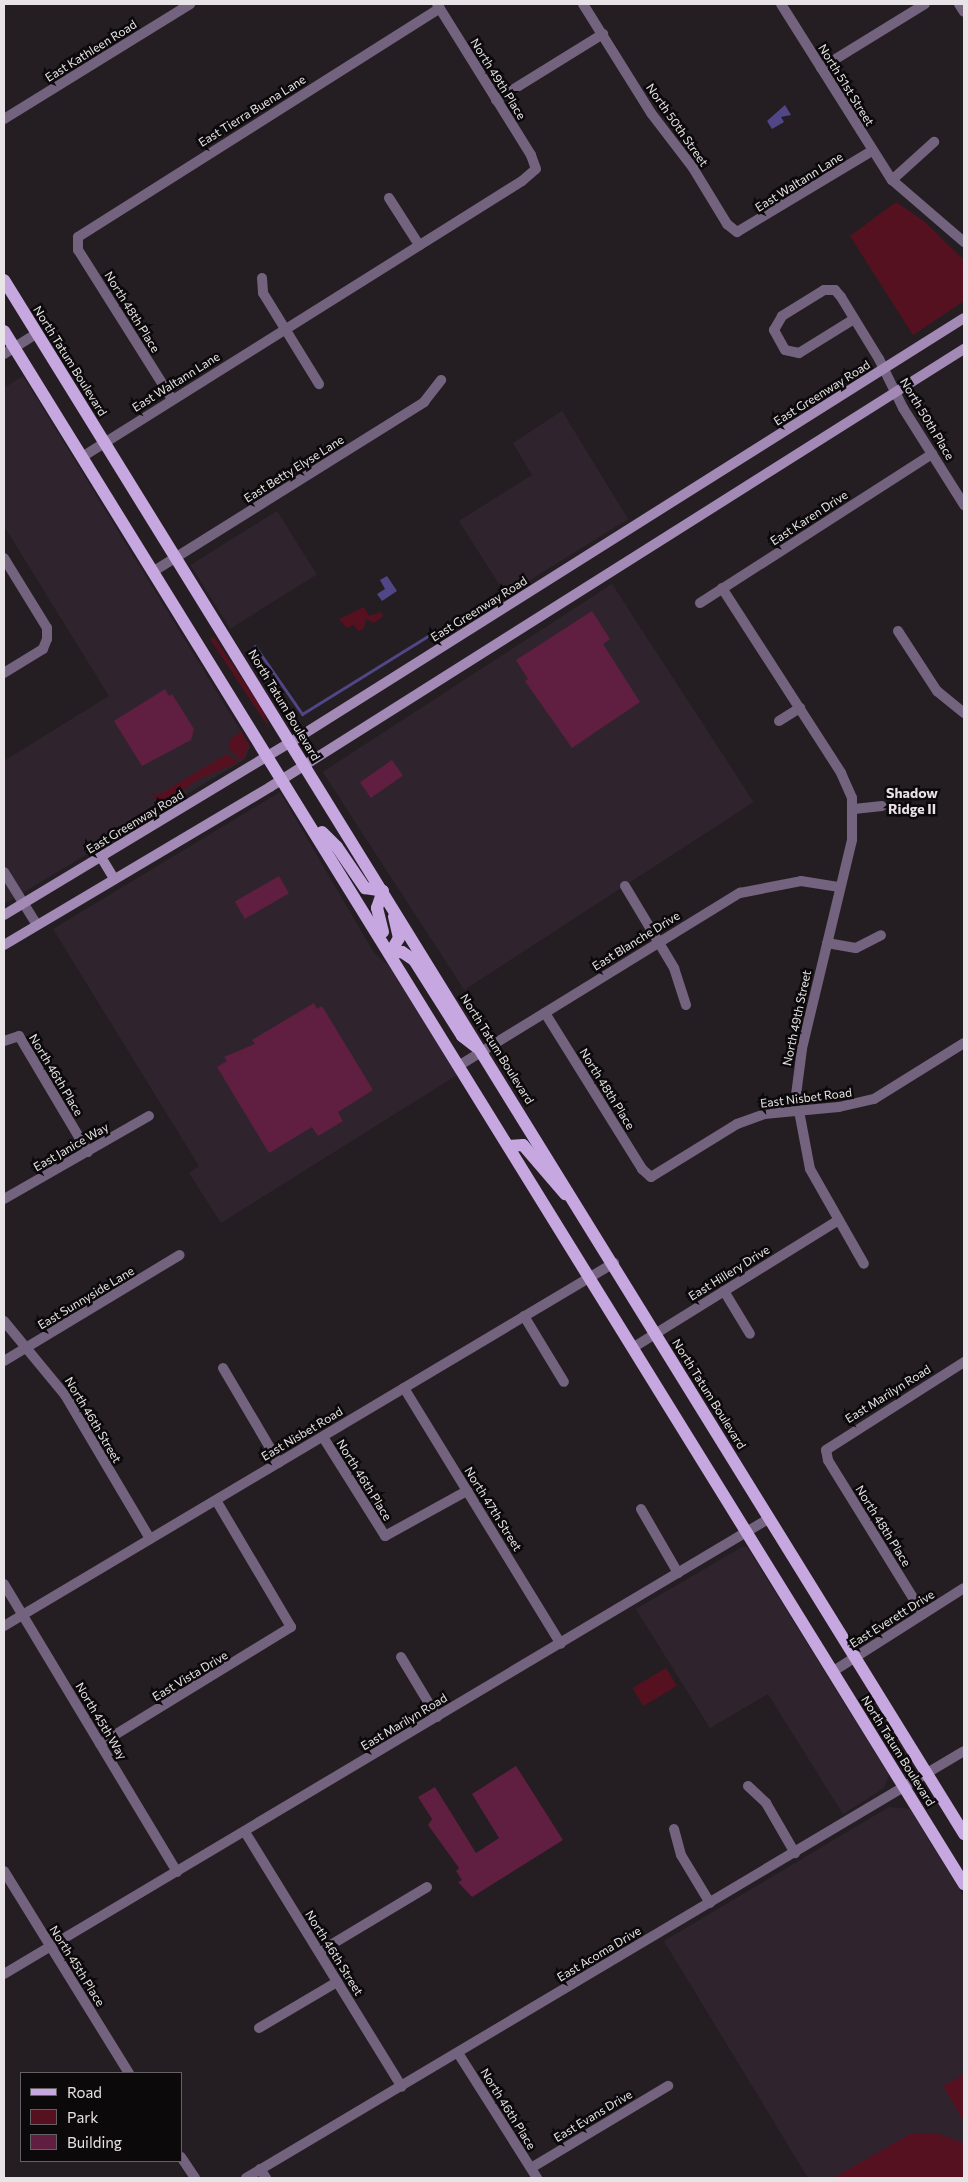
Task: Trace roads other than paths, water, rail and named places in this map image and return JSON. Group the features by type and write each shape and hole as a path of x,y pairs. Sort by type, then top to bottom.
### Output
{"main road":[{"name":"North Tatum Boulevard","path":"4,280 614,1263 964,1834"},
{"name":"East Greenway Road","path":"4,915 269,756 964,318"},
{"name":"North Tatum Boulevard","path":"4,332 9,350 82,457 154,571 964,1884"},
{"path":"4,945 283,779 964,349"},
{"path":"308,820 337,847 364,888 383,891 399,938 390,953"},
{"path":"101,857 114,879"},
{"path":"390,953 402,952 414,960 462,1036 482,1051"},
{"path":"509,1146 523,1145 557,1188 576,1204"}],"street":[{"name":"East Kathleen Road","path":"4,119 190,4"},
{"name":"North 50th Street","path":"583,4 651,113 693,168 727,224 737,232"},
{"name":"North 51st Street","path":"781,4 892,180 962,237"},
{"path":"821,68 925,4"},
{"path":"959,4 964,12"},
{"name":"North 49th Place","path":"439,6 536,168"},
{"name":"East Tierra Buena Lane","path":"78,236 439,6"},
{"path":"496,100 603,34"},
{"path":"892,180 934,142"},
{"name":"East Waltann Lane","path":"737,232 872,151"},
{"name":"East Waltann Lane","path":"82,457 284,328 522,182 536,168"},
{"path":"389,198 418,245"},
{"name":"North 48th Place","path":"78,236 78,250 172,399"},
{"path":"262,278 263,293 319,384"},
{"name":"North 50th Place","path":"854,319 799,354 785,350 774,330 782,316 824,290 835,290 854,319 895,393 964,505"},
{"path":"9,350 37,333"},
{"name":"East Betty Elyse Lane","path":"154,571 424,402 441,380"},
{"name":"East Karen Drive","path":"700,603 932,454"},
{"path":"4,558 46,628 47,639 43,649 4,673"},
{"name":"North 49th Street","path":"722,588 847,783 854,809 853,833 802,1049 798,1110 810,1169 837,1221 864,1264"},
{"path":"898,631 937,691 964,713"},
{"path":"779,721 800,708"},
{"path":"854,809 882,806"},
{"path":"4,872 37,925"},
{"name":"East Blanche Drive","path":"460,1065 720,904 757,887 801,881 840,887"},
{"path":"624,886 659,942 684,989 686,1005"},
{"path":"827,943 856,948 881,935"},
{"name":"North 48th Place","path":"545,1013 642,1169 651,1176"},
{"name":"North 46th Place","path":"4,1041 18,1036 88,1152"},
{"name":"East Nisbet Road","path":"651,1176 737,1124 764,1114 840,1107 874,1099 964,1043"},
{"name":"East Janice Way","path":"4,1199 149,1116"},
{"name":"East Hillery Drive","path":"634,1347 837,1221"},
{"name":"East Sunnyside Lane","path":"4,1362 180,1255"},
{"name":"East Nisbet Road","path":"4,1626 614,1263"},
{"path":"724,1291 750,1334"},
{"path":"524,1316 564,1382"},
{"name":"North 46th Street","path":"4,1321 29,1347 65,1395 150,1539"},
{"name":"East Marilyn Road","path":"826,1450 964,1362"},
{"path":"223,1368 279,1463"},
{"name":"North 47th Street","path":"404,1388 561,1644"},
{"name":"North 46th Place","path":"323,1437 385,1536 467,1491"},
{"name":"North 48th Place","path":"826,1450 828,1460 923,1614"},
{"name":"East Vista Drive","path":"100,1744 291,1627 216,1500"},
{"path":"641,1509 678,1573"},
{"name":"East Marilyn Road","path":"4,1974 770,1518"},
{"name":"North 45th Way","path":"4,1584 177,1872"},
{"name":"East Everett Drive","path":"832,1672 964,1588"},
{"path":"401,1657 437,1717"},
{"name":"East Acoma Drive","path":"246,2178 263,2174 458,2053 964,1751"},
{"path":"748,1786 766,1803 795,1853"},
{"path":"674,1829 681,1855 710,1904"},
{"name":"North 46th Street","path":"245,1832 402,2087"},
{"name":"North 45th Place","path":"4,1871 128,2072"},
{"path":"319,1952 427,1887"},
{"path":"259,2028 337,1982"},
{"name":"North 46th Place","path":"458,2053 537,2178"},
{"name":"East Evans Drive","path":"531,2168 668,2086"},
{"path":"182,2158 195,2178"}],"waterway":[{"path":"255,646 302,714 436,631"}],"district":[{"name":"Shadow Ridge II","path":"912,802"}]}
